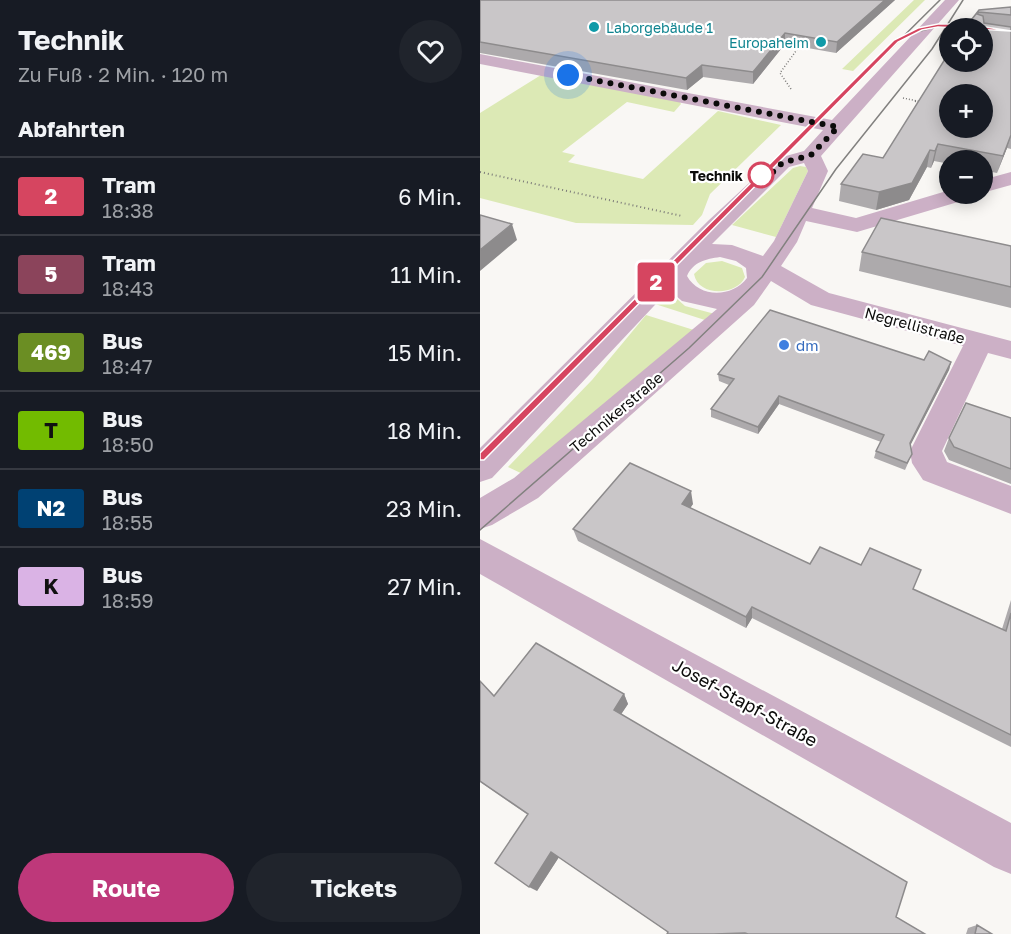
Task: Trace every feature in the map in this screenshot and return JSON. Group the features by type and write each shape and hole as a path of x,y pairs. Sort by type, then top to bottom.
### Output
{"street":[{"path":"480,469 717,225 782,163 811,155 940,25 952,0"},
{"path":"480,58 838,127"},
{"name":"Technikerstraße","path":"480,515 526,488 752,282 785,243 818,171 811,155"},
{"path":"993,184 1011,178"},
{"path":"798,212 857,225 939,200"},
{"path":"720,250 732,251 752,282 706,300 683,291 676,284 674,276 681,263 695,254 720,250"},
{"name":"Negrellistraße","path":"752,282 1011,350"},
{"name":"Negrellistraße","path":"752,282 820,299"},
{"path":"979,342 926,451 927,463 935,471 1011,500"},
{"name":"Josef-Stapf-Straße","path":"480,555 1011,850"}],"path":[{"path":"793,93 780,73 802,44"},
{"path":"907,99 928,103"},
{"path":"480,172 686,217"}],"green space":[{"path":"914,0 925,0 853,71 842,69"},
{"path":"541,75 679,101 681,104 674,112 627,102 562,152 575,155 568,162 643,179 718,111 781,125 710,194 702,215 693,225 576,223 480,198 480,113"},
{"path":"806,167 808,171 776,237 732,225 793,168"},
{"path":"722,261 742,268 745,277 741,283 734,288 718,291 703,287 697,282 694,274 706,263"},
{"path":"667,290 685,306 715,314 708,321 655,304"},
{"path":"646,315 697,331 527,476 508,467 592,380"}],"building":[{"path":"480,0 885,0 837,42 785,33 753,72 702,65 686,78 480,42"},
{"path":"1011,7 1011,15 979,12 977,14 983,18 973,18 979,10"},
{"path":"993,24 1011,27 1011,135 1003,156 993,154 993,150 970,150 938,144 935,151 930,150 912,183 879,192 841,184 863,154 883,158 939,69 939,72 993,72"},
{"path":"480,215 512,224 480,250"},
{"path":"881,218 1011,246 1011,287 862,252"},
{"path":"770,310 924,360 929,351 951,362 910,443 912,454 907,463 876,451 884,435 779,396 758,427 711,409 734,379 718,374"},
{"path":"966,403 1011,418 1011,469 954,447 949,438"},
{"path":"630,463 691,491 682,504 810,564 820,547 861,565 870,548 921,570 913,589 1006,631 1011,613 1011,735 752,607 746,617 573,529"},
{"path":"536,643 624,694 614,710 907,882 896,917 925,934 667,934 668,932 551,852 529,887 495,863 528,814 480,781 480,681 494,696"},
{"path":"977,925 992,934 975,934"}],"tram line":[{"path":"480,456 940,0"},
{"path":"952,18 963,0"},
{"name":"2","path":"480,456 564,375 896,41 920,29 938,26 967,26 1011,31"},
{"path":"909,34 939,26"},
{"path":"993,29 1011,31"},
{"path":"480,530 689,348 762,277 836,169 939,38"}],"place":[{"name":"Laborgebäude 1","path":"594,27"},
{"name":"Europaheim","path":"821,42"},
{"name":"Technik","path":"761,175"},
{"name":"dm","path":"784,345"}],"route":[{"path":"568,75 838,127 811,155 782,163 769,176 761,175"}]}
